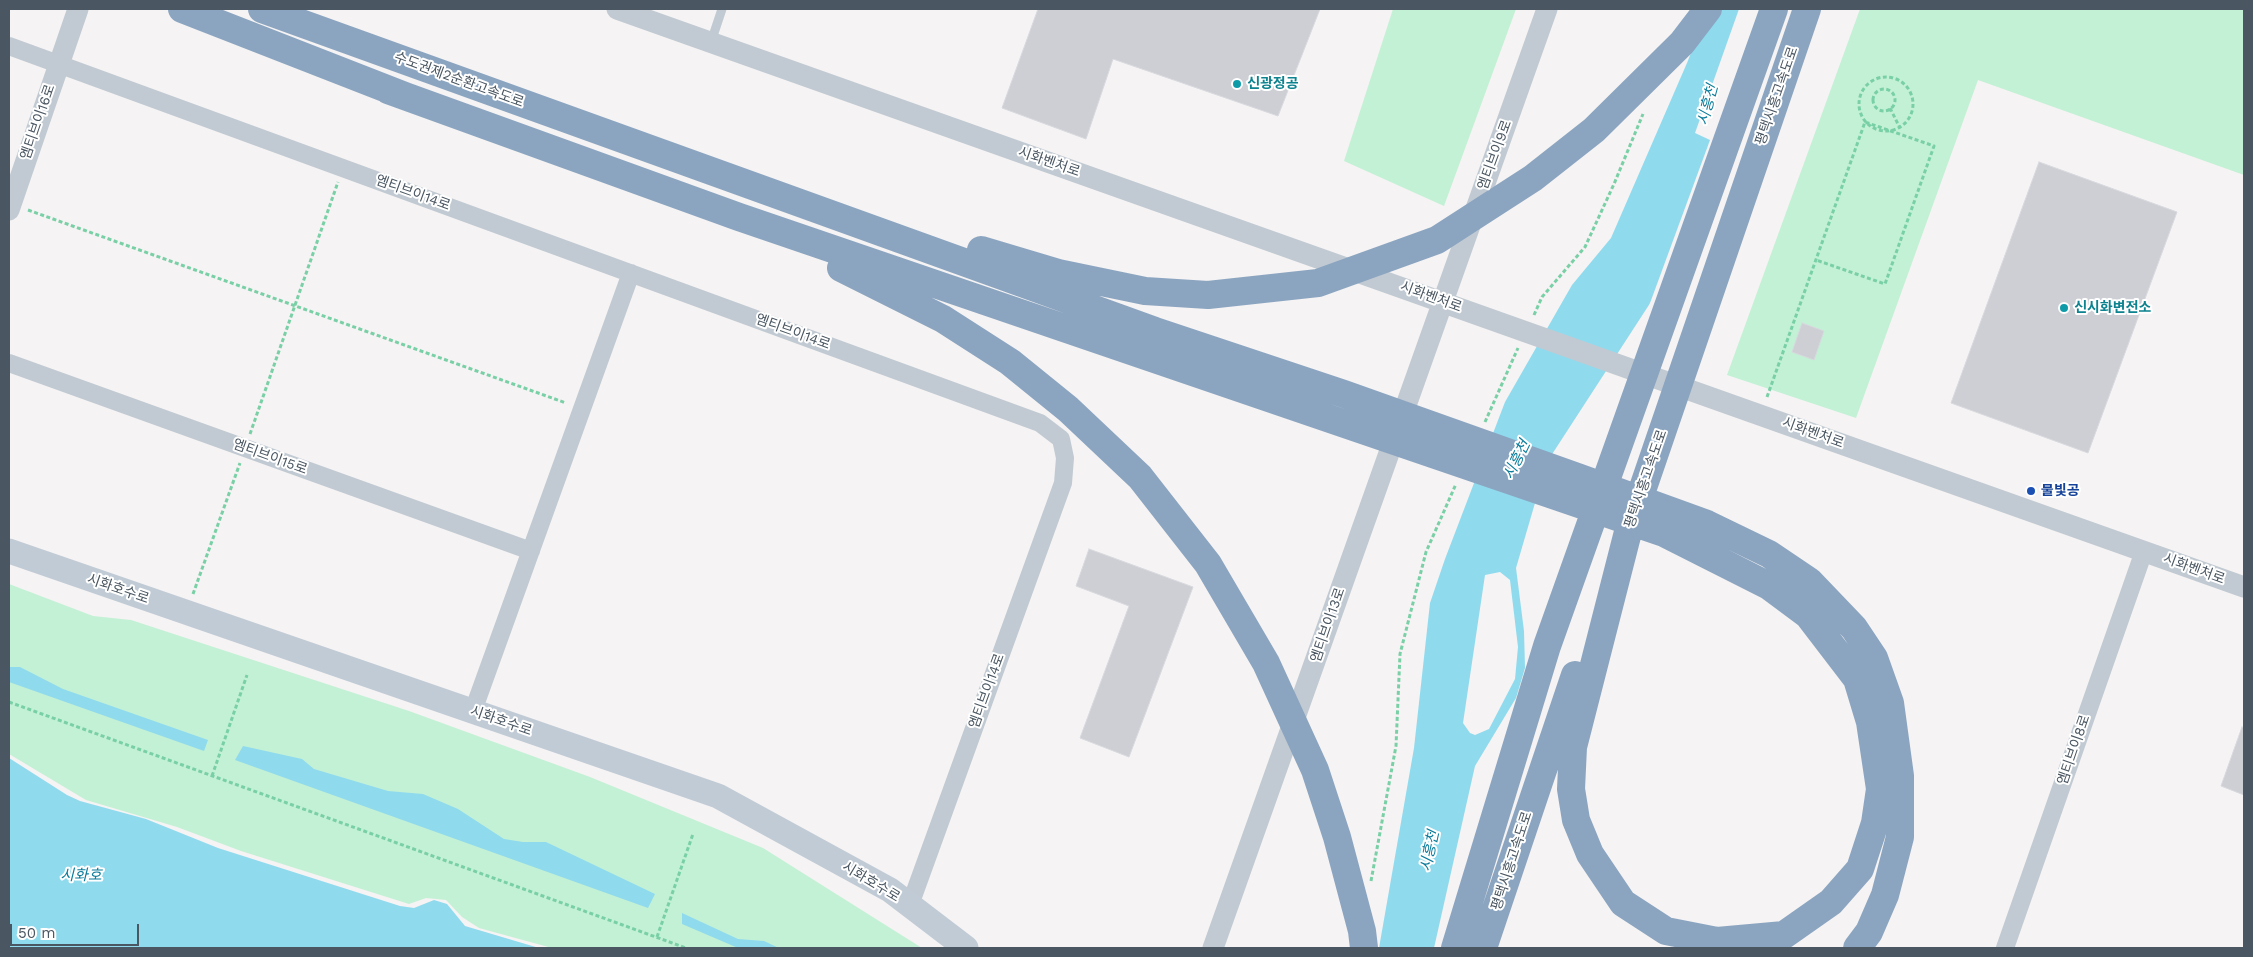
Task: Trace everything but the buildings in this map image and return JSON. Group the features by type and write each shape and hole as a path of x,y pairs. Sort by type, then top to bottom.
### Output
{"highway":[{"path":"182,9 845,270 942,319 1010,362 1068,408 1140,477 1208,564 1266,663 1316,770 1337,837 1362,931 1364,948"},
{"name":"수도권제2순환고속도로","path":"262,9 656,150"},
{"path":"656,150 1058,273 1145,291 1208,295 1318,282 1436,240 1533,178 1594,130 1682,44 1708,9"},
{"path":"1454,948 1547,646 1774,9"},
{"name":"평택시흥고속도로","path":"1483,948 1559,719 1629,528 1807,9"},
{"path":"388,90 739,217 1211,377 1333,422 1664,533 1769,586 1808,615 1857,679 1870,722 1880,789 1874,822 1860,869 1831,902 1784,935 1718,941 1666,931 1622,903 1590,854 1576,820 1571,789 1573,747 1629,528"},
{"path":"656,150 1155,331 1218,351 1707,524 1769,554 1808,582 1859,636 1874,658 1890,703 1900,776 1900,837 1885,895 1869,932 1857,948"}],"main road":[{"name":"시화호수로","path":"9,550 718,796 890,890 966,948"}],"street":[{"name":"엠티브이16로","path":"10,207 78,9"},
{"name":"시화벤처로","path":"617,9 2244,587"},
{"name":"엠티브이9로","path":"1443,301 1546,9"},
{"name":"엠티브이14로","path":"9,46 1040,423 1061,439 1065,458 1063,484 910,905"},
{"path":"473,711 631,273"},
{"name":"엠티브이13로","path":"1213,948 1443,301"},
{"name":"엠티브이15로","path":"9,364 531,551"},
{"name":"엠티브이8로","path":"2005,948 2144,551"}],"lane":[{"path":"711,42 722,9"}],"path":[{"path":"1886,77 1903,82 1912,97 1912,114 1900,128 1883,132 1874,129 1865,122 1859,107 1863,89 1869,82 1886,77"},
{"path":"1889,89 1894,95 1894,102 1890,108 1883,111 1874,105 1873,95 1878,90 1889,89"},
{"path":"1890,108 1900,128"},
{"path":"1761,414 1865,122"},
{"path":"1816,260 1885,284 1934,146 1890,131"},
{"path":"191,599 344,168"},
{"path":"10,207 582,408"},
{"path":"212,776 247,675"},
{"path":"9,702 686,948"},
{"path":"657,937 693,834"}],"green space":[{"path":"1393,9 1516,9 1444,206 1344,161"},
{"path":"1860,9 2244,9 2244,175 1978,80 1856,418 1727,375"},
{"path":"9,584 93,616 131,620 409,711 590,777 763,848 922,948 552,948 479,928 462,917 446,900 426,898 409,904 241,851 177,827 86,800 9,754"}],"water":[{"name":"시흥천","path":"1708,9 1772,9 1695,234 1547,462 1516,568 1524,631 1525,668 1516,698 1475,766 1434,948 1379,948 1414,748 1430,603 1445,559 1505,402 1572,285 1611,238 1687,63","holes":["1500,572 1510,580 1518,647 1515,679 1489,729 1475,735 1470,733 1463,723 1485,575"]},
{"path":"9,667 20,667 63,689 208,740 204,751 9,682"},
{"path":"243,746 302,759 314,769 388,791 423,794 458,809 504,839 523,842 546,842 655,894 648,908 235,760"},
{"name":"시화호","path":"9,758 67,795 80,801 146,819 218,848 400,906 414,908 434,900 447,904 465,926 539,948 9,948"},
{"path":"682,913 738,939 764,941 779,948 738,948 682,924"}],"pier":[{"path":"1739,9 1775,9 1697,235 1646,314 1710,140 1695,133"}],"place":[{"name":"신광정공","path":"1237,84"},
{"name":"신시화변전소","path":"2064,308"},
{"name":"물빛공","path":"2031,491"}]}
